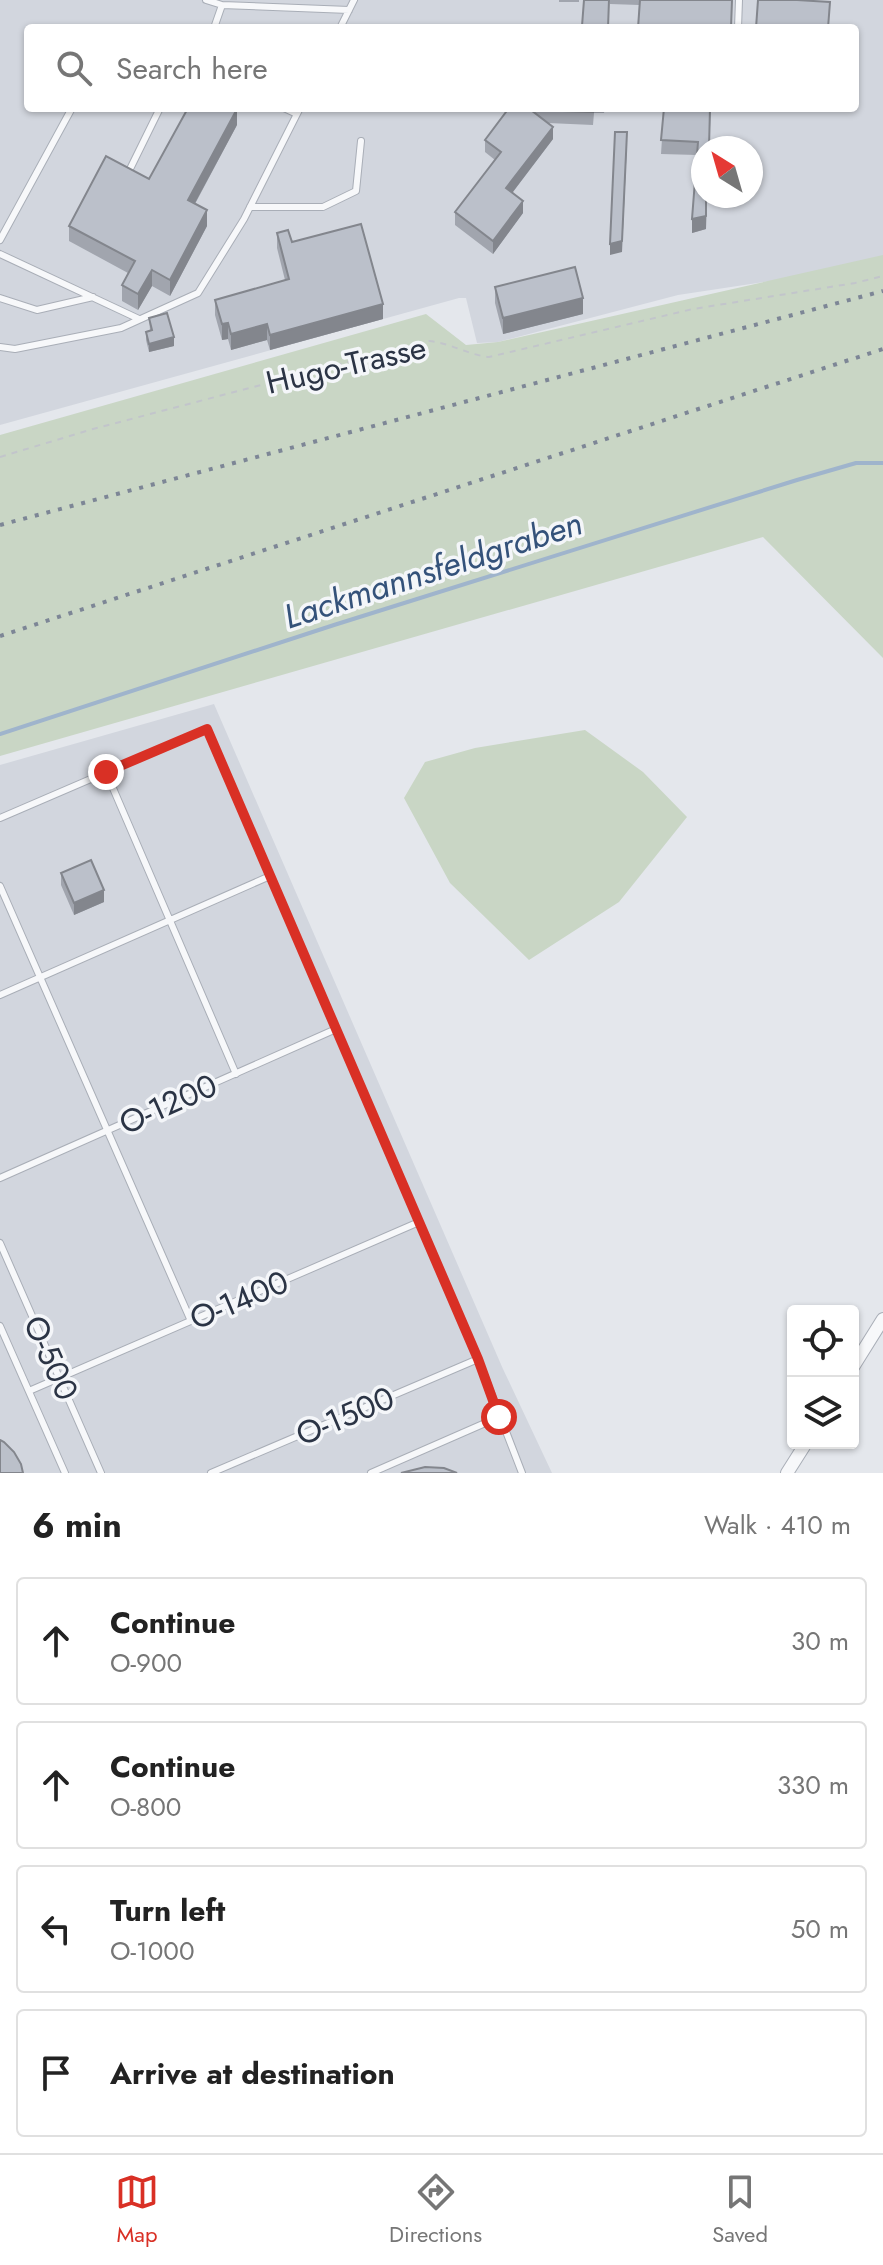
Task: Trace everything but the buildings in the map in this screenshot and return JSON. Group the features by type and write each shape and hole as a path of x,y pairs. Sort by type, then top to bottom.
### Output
{"street":[{"path":"859,1357 883,1319"},
{"path":"787,1473 802,1449"}],"lane":[{"path":"206,0 222,5 349,10"},
{"path":"342,24 354,0"},
{"path":"738,24 739,0"},
{"path":"215,24 222,5"},
{"path":"0,240 70,112"},
{"path":"130,169 158,112"},
{"path":"0,347 15,349 121,328 198,293 250,207 298,112"},
{"path":"250,207 323,207 356,191 361,141"},
{"path":"0,254 139,319"},
{"path":"0,298 37,310 93,297"},
{"path":"0,818 207,729 478,1359 522,1473"},
{"path":"106,772 236,1074"},
{"path":"0,995 270,876"},
{"path":"0,886 191,1321"},
{"name":"O-1200","path":"0,1178 336,1029"},
{"name":"O-1400","path":"29,1391 419,1222"},
{"name":"O-500","path":"0,1243 101,1473"},
{"path":"0,1326 65,1473"},
{"name":"O-1500","path":"211,1473 478,1359"},
{"path":"371,1473 499,1417"}],"path":[{"name":"Hugo-Trasse","path":"0,457 93,429 429,341 451,345 474,356 489,357 693,309 883,276"}],"shaded area":[{"path":"0,0 883,0 883,264 678,295 498,342 477,343 466,298 0,425"},
{"path":"214,704 503,1369 552,1473 0,1473 0,765"}],"green space":[{"path":"883,255 883,658 763,537 0,756 0,435 426,314 466,345 498,342"},
{"path":"585,730 643,772 687,817 619,902 529,960 450,883 404,798 425,762 475,748"}],"waterway":[{"name":"Lackmannsfeldgraben","path":"0,734 334,625 797,480 856,463 883,463"}],"railway":[{"path":"0,525 883,291"},
{"path":"0,636 883,349"}],"route":[{"path":"106,772 207,729 478,1359 499,1417"}]}
